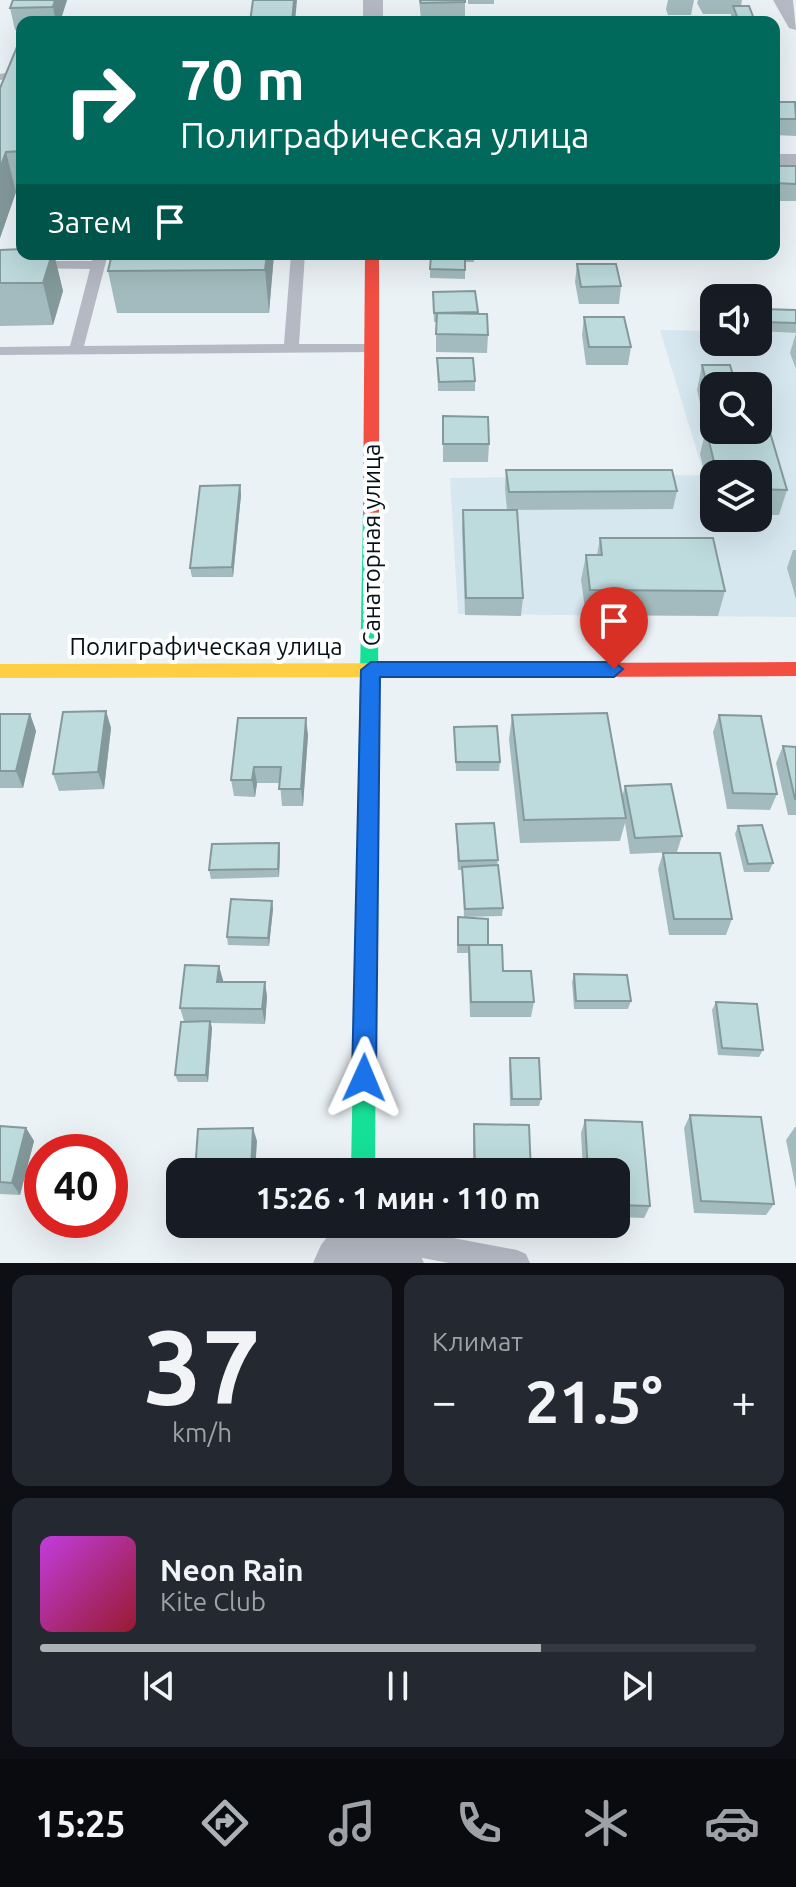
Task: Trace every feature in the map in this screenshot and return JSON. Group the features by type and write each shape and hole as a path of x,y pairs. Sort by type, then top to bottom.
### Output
{"street":[{"path":"783,0 796,24"},
{"name":"Санаторная улица","path":"363,1158 371,670 372,260"},
{"name":"Полиграфическая улица","path":"0,671 796,669"}],"lane":[{"path":"25,260 36,266 86,260"},
{"path":"76,350 102,260"},
{"path":"291,349 298,260"},
{"path":"0,351 372,348"},
{"path":"365,1246 517,1263"}],"shaded area":[{"path":"660,330 700,331 700,356 772,356 772,332 796,333 796,617 458,614 450,478 700,475 700,532 772,532 772,460 700,462"}],"building":[{"path":"13,0 55,0 53,7 10,8"},
{"path":"253,0 294,0 293,16 251,16"},
{"path":"420,0 465,0 465,2 421,3"},
{"path":"733,6 749,6 753,16 737,16"},
{"path":"16,49 16,151 6,152 0,168 0,88"},
{"path":"780,102 795,102 796,119 780,119"},
{"path":"780,166 796,166 796,184 780,183"},
{"path":"16,249 16,260 50,260 43,283 0,283 0,250"},
{"path":"111,260 266,260 265,270 108,271"},
{"path":"431,260 465,260 465,270 430,269"},
{"path":"577,264 616,264 621,286 581,287"},
{"path":"475,291 478,312 434,313 433,292"},
{"path":"772,309 796,310 796,323 772,322"},
{"path":"437,313 487,314 488,335 436,334"},
{"path":"584,317 624,317 631,347 589,347"},
{"path":"437,358 473,358 475,381 439,382"},
{"path":"702,365 730,365 732,372 704,372"},
{"path":"443,416 488,417 489,444 443,444"},
{"path":"772,439 787,490 772,489 772,460 714,460 710,444 772,444"},
{"path":"506,470 672,470 677,491 509,492"},
{"path":"240,485 232,567 190,568 200,486"},
{"path":"463,510 517,510 523,598 466,598"},
{"path":"600,538 713,538 725,591 590,590 586,555 602,555"},
{"path":"106,711 98,772 53,774 63,712"},
{"path":"607,713 626,818 524,820 512,715"},
{"path":"0,714 30,714 16,771 0,771"},
{"path":"719,715 761,716 777,794 733,793"},
{"path":"238,718 306,718 301,789 279,789 281,767 254,767 252,780 231,780"},
{"path":"497,726 500,762 456,762 454,727"},
{"path":"783,746 796,747 796,799 795,799"},
{"path":"671,784 682,836 635,838 625,786"},
{"path":"494,823 498,860 459,861 456,824"},
{"path":"762,825 773,863 748,864 738,826"},
{"path":"279,843 278,869 209,870 212,844"},
{"path":"663,853 720,853 732,919 674,919"},
{"path":"498,865 503,908 465,909 462,867"},
{"path":"231,899 272,901 268,938 227,937"},
{"path":"458,917 488,919 488,945 458,945"},
{"path":"469,945 502,945 503,971 531,971 534,1002 471,1002"},
{"path":"185,965 219,966 217,982 265,982 262,1009 180,1008"},
{"path":"574,974 627,975 631,1001 576,1001"},
{"path":"716,1002 757,1004 763,1050 722,1048"},
{"path":"210,1021 206,1075 175,1075 181,1022"},
{"path":"510,1058 539,1058 541,1099 512,1099"},
{"path":"690,1115 761,1117 774,1204 701,1201"},
{"path":"585,1120 642,1122 650,1206 630,1205 630,1158 587,1158"},
{"path":"474,1124 529,1125 530,1158 475,1158"},
{"path":"0,1126 26,1128 12,1183 0,1182"},
{"path":"253,1128 252,1158 196,1158 198,1129"}],"traffic: fast":[{"path":"363,1158 371,512"}],"traffic: slow":[{"path":"0,671 559,670"}],"traffic: jam":[{"path":"371,512 372,260"},
{"path":"559,670 796,669"}],"route":[{"path":"364,1078 371,670 614,669"}]}
